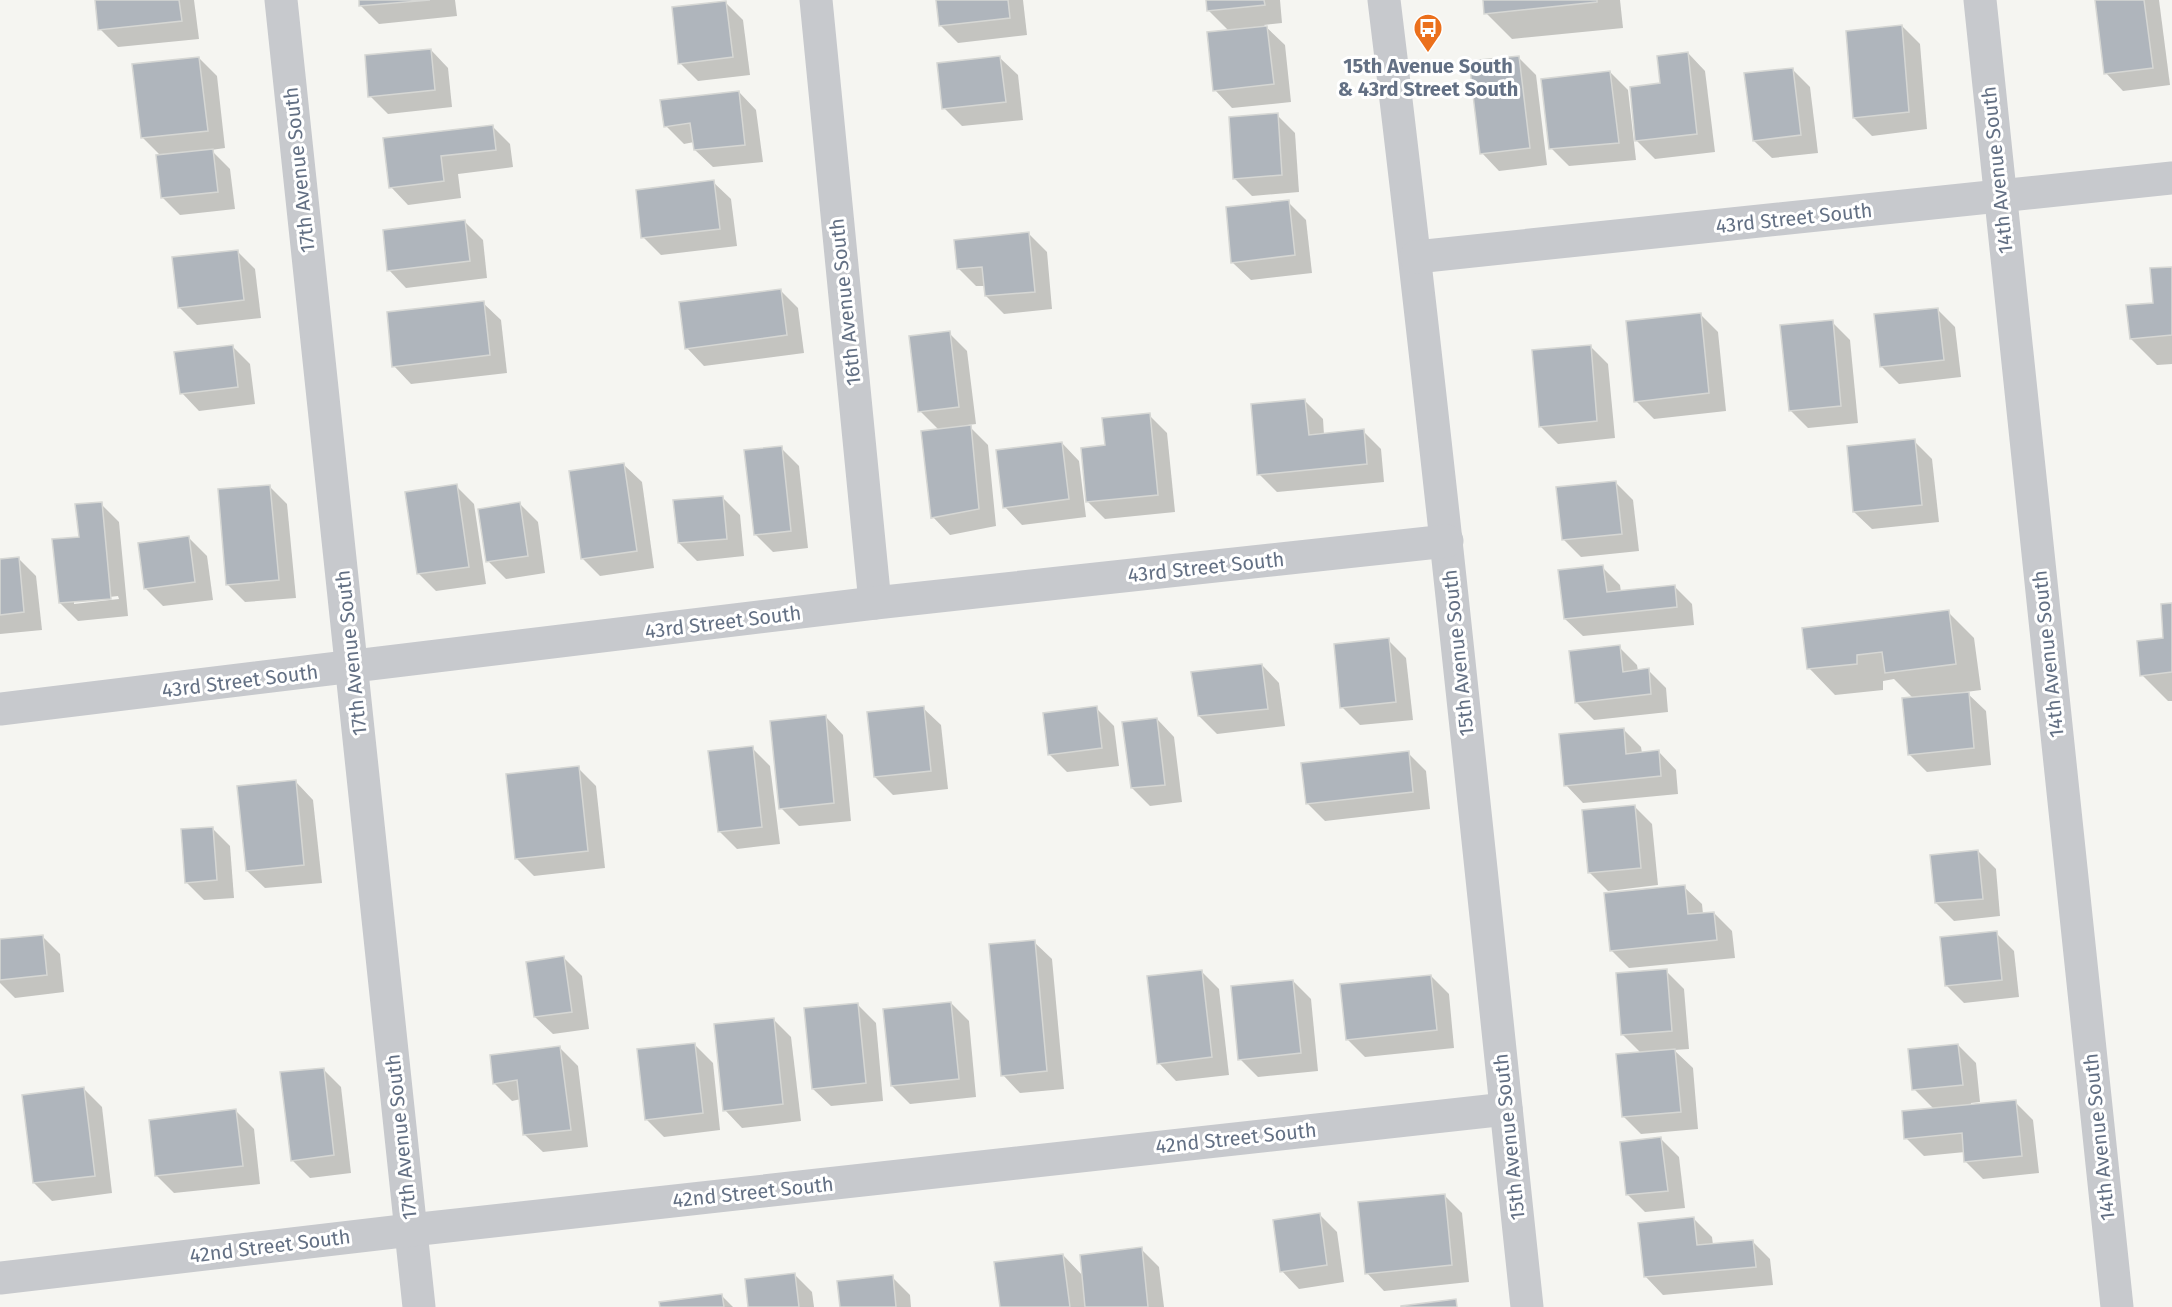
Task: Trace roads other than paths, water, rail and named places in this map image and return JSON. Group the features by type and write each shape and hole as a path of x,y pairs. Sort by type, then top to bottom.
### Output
{"street":[{"name":"17th Avenue South","path":"280,0 419,1307"},
{"name":"16th Avenue South","path":"816,0 875,603"},
{"name":"15th Avenue South","path":"1384,0 1416,257 1527,1307"},
{"name":"14th Avenue South","path":"1980,0 2117,1307"},
{"name":"43rd Street South","path":"1416,257 2172,178"},
{"name":"43rd Street South","path":"0,709 875,603 1447,541"},
{"name":"42nd Street South","path":"0,1278 1506,1108"}],"place":[{"name":"15th Avenue South & 43rd Street South","path":"1428,54"}]}
